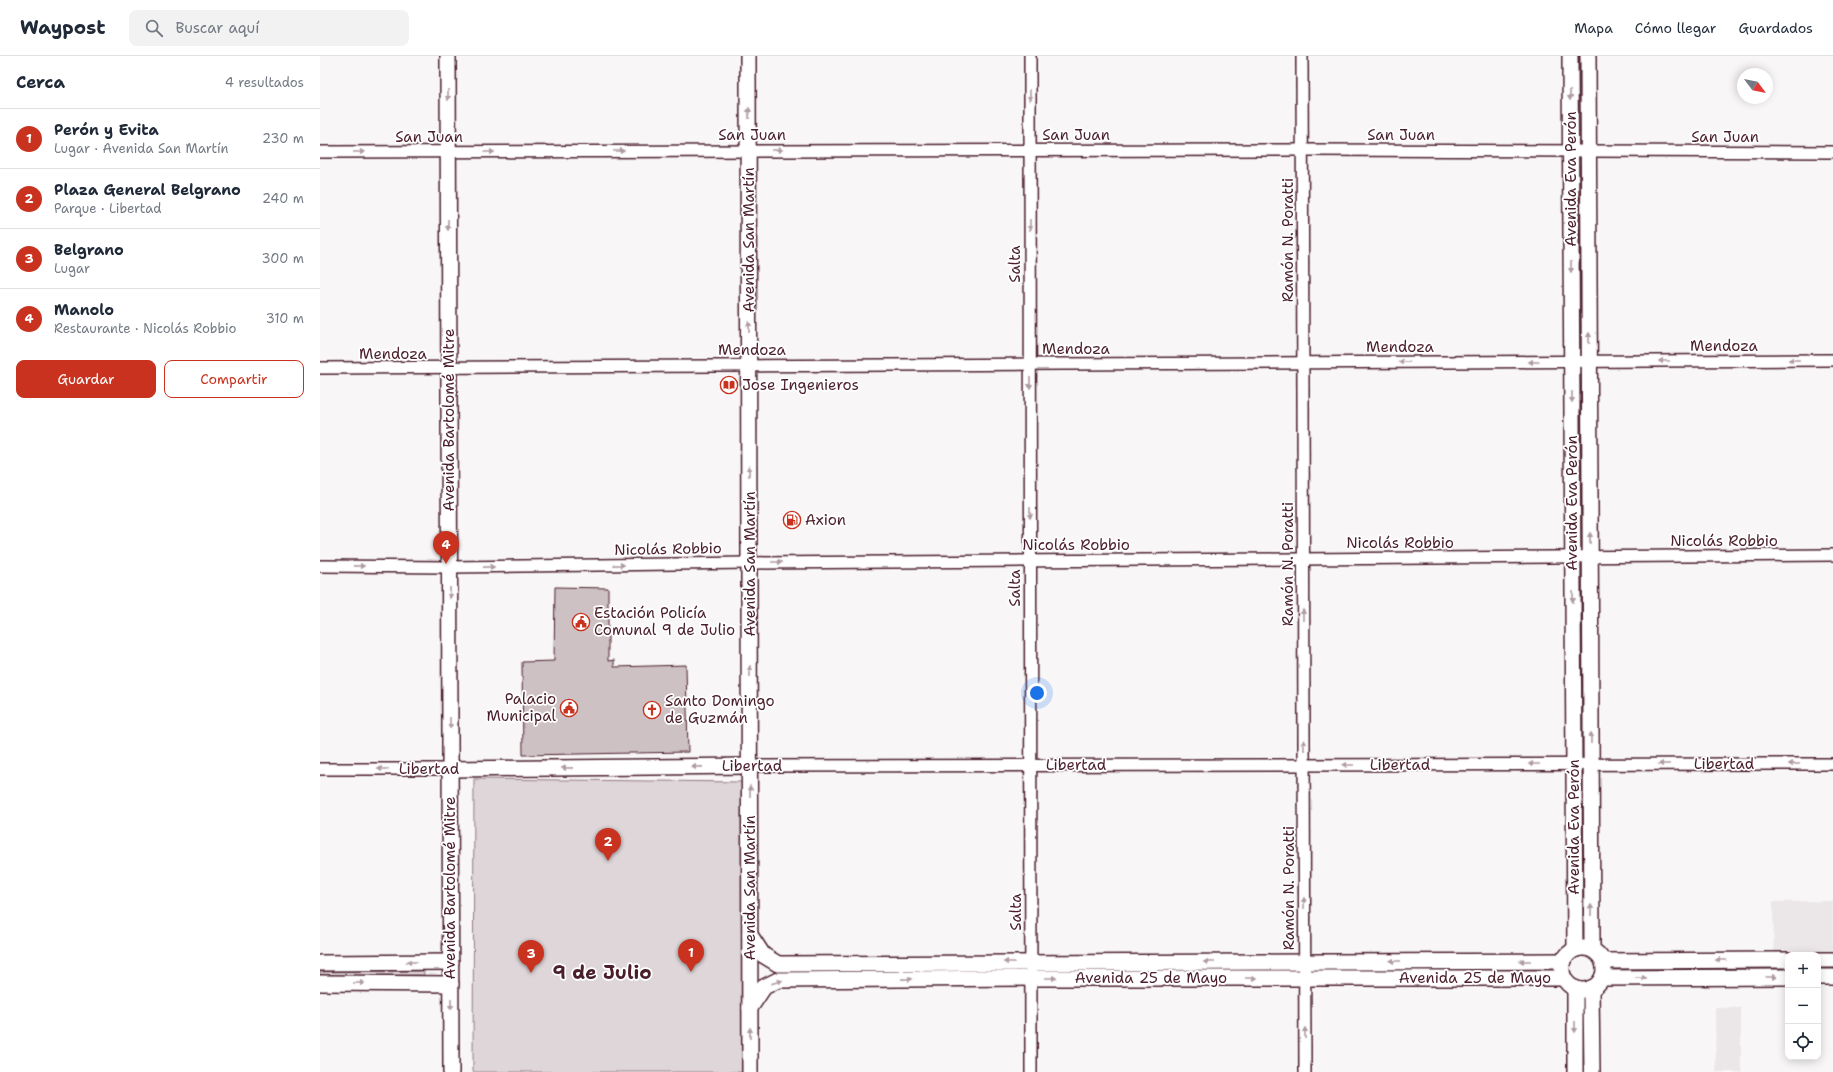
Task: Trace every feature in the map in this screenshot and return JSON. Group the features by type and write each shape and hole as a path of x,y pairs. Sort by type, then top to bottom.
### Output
{"main road":[{"name":"Avenida Bartolomé Mitre","path":"448,56 451,1072"},
{"name":"Avenida San Martín","path":"748,56 750,1072"},
{"name":"Avenida Eva Perón","path":"1570,56 1575,949"},
{"name":"Avenida Eva Perón","path":"1588,56 1592,949"},
{"name":"Libertad","path":"450,770 750,766"},
{"name":"Avenida 25 de Mayo","path":"750,935 763,955 778,964 1564,961"},
{"path":"1575,949 1592,949 1603,961 1604,971 1602,978 1592,988 1580,990 1569,983 1562,972 1564,961 1575,949"},
{"path":"1603,961 1785,960"},
{"path":"1821,960 1833,960"},
{"path":"320,963 451,962"},
{"path":"1602,978 1785,977"},
{"path":"1821,977 1833,977"},
{"name":"Avenida 25 de Mayo","path":"750,1008 764,987 778,980 1304,978 1569,983"},
{"path":"320,983 451,984"},
{"path":"1569,983 1575,1072"},
{"path":"1592,988 1592,1072"}],"street":[{"name":"Salta","path":"1030,56 1031,1072"},
{"name":"Ramón N. Poratti","path":"1302,56 1305,1072"},
{"name":"San Juan","path":"320,152 749,150 1833,152"},
{"name":"Mendoza","path":"320,368 449,369 749,365 1833,360"},
{"name":"Nicolás Robbio","path":"320,566 450,567 750,563 1833,556"},
{"name":"Libertad","path":"750,766 1833,764"},
{"name":"Libertad","path":"320,769 450,770"}],"shaded area":[{"path":"1576,56 1582,56 1582,132 1576,133"},
{"path":"1578,166 1583,166 1584,332 1578,332"},
{"path":"1578,372 1584,372 1584,538 1578,538"},
{"path":"1579,577 1585,577 1585,743 1579,744"},
{"path":"1579,774 1585,774 1586,940 1580,940"},
{"path":"474,779 742,782 743,1072 473,1072"},
{"path":"1833,901 1833,956 1821,956 1821,952 1785,952 1785,955 1774,955 1773,902"},
{"path":"1615,966 1785,967 1785,972 1615,972"},
{"path":"1554,967 1554,971 1323,973 1323,969"},
{"path":"424,971 424,975 320,976 320,972"},
{"path":"1580,998 1586,998 1586,1072 1580,1072"},
{"path":"1715,1008 1741,1008 1741,1072 1716,1072"}],"building":[{"path":"555,587 608,588 608,661 614,660 614,667 686,665 688,752 523,755 522,662 554,661"}],"place":[{"name":"Jose Ingenieros","path":"729,385"},
{"name":"Axion","path":"792,520"},
{"name":"Manolo","path":"446,564"},
{"name":"Estación Policía Comunal 9 de Julio","path":"581,622"},
{"name":"Palacio Municipal","path":"569,708"},
{"name":"Santo Domingo de Guzmán","path":"652,710"},
{"name":"Plaza General Belgrano","path":"608,861"},
{"name":"Perón y Evita","path":"691,972"},
{"name":"Belgrano","path":"531,973"}],"district":[{"name":"9 de Julio","path":"602,972"}]}
